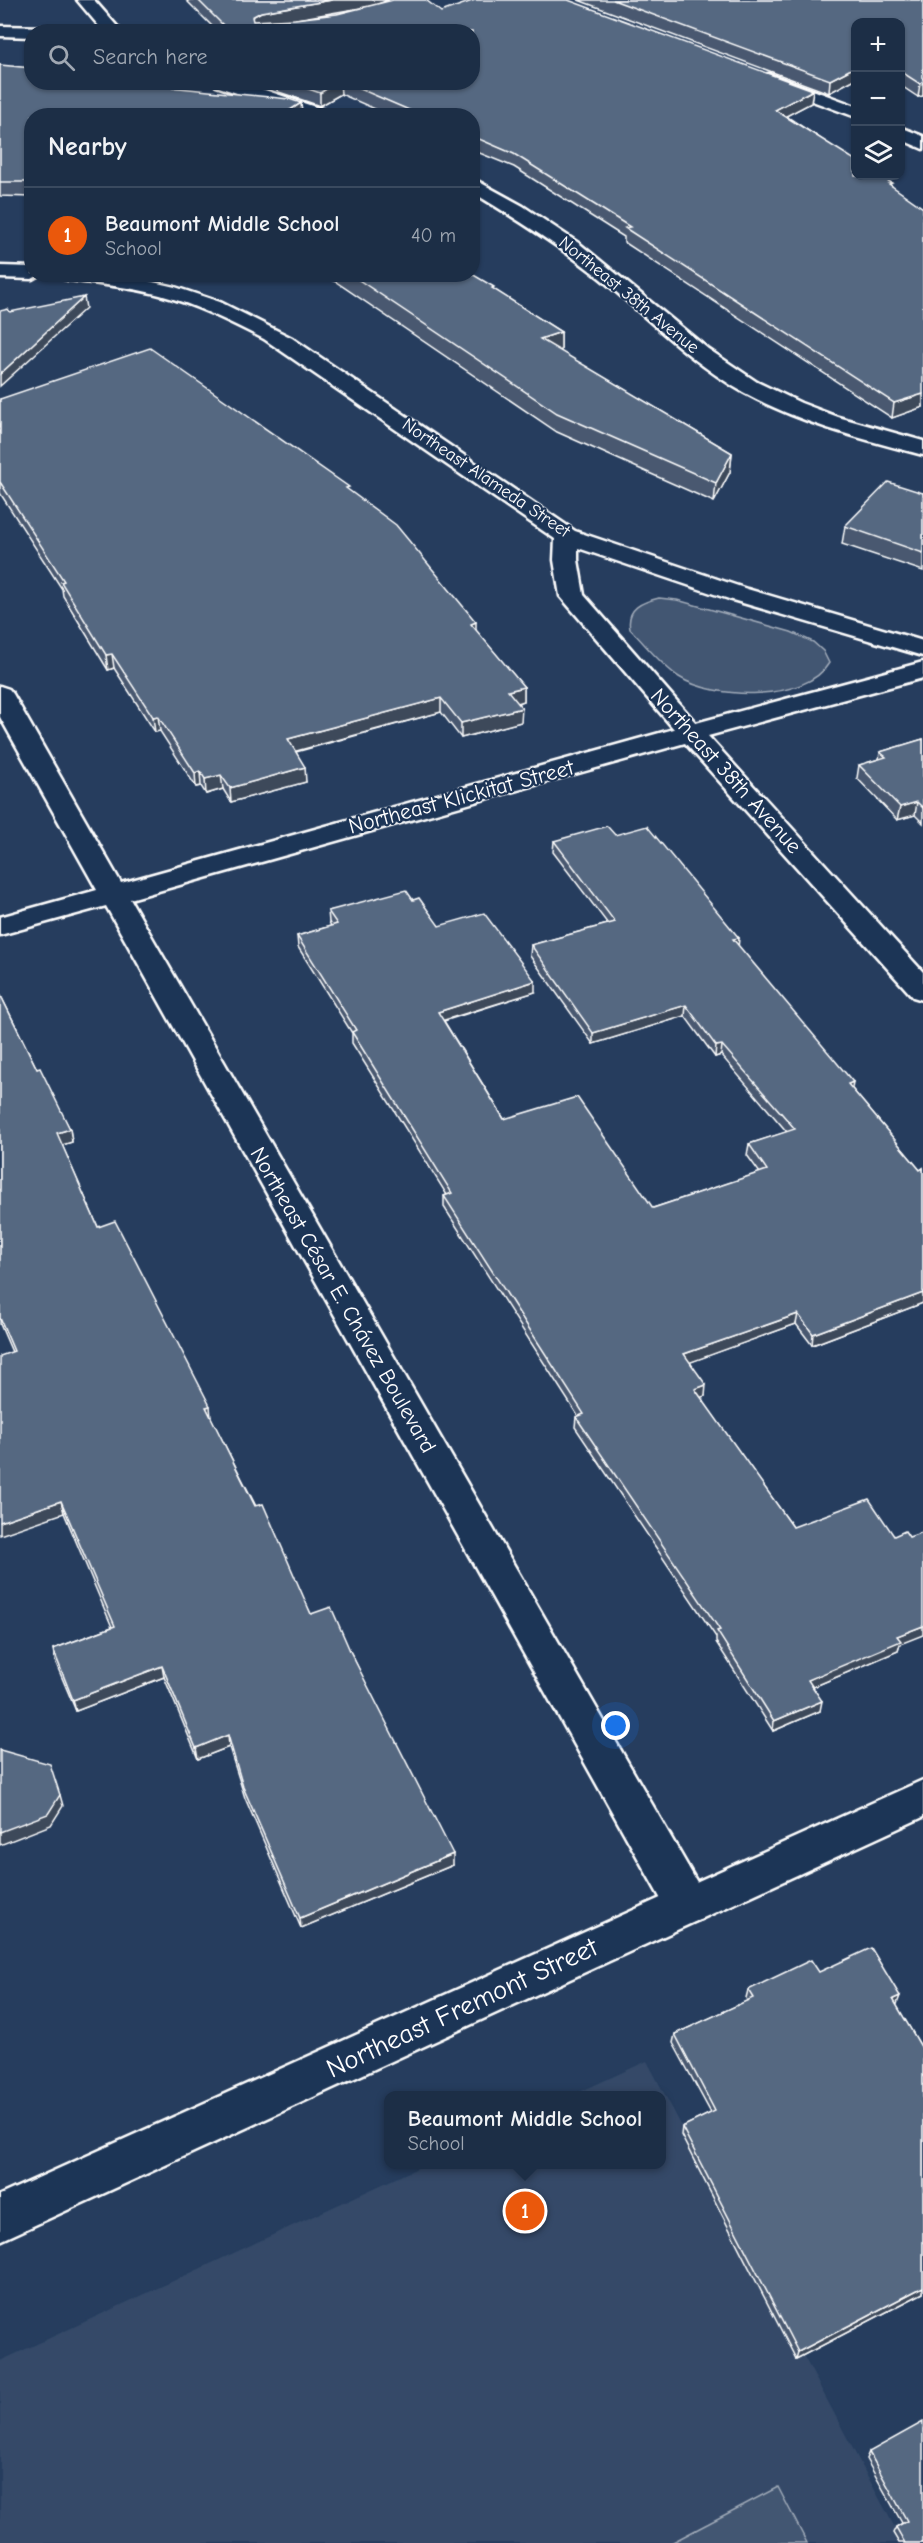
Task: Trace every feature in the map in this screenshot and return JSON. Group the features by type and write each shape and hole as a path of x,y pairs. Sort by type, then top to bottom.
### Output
{"street":[{"path":"85,0 107,24"},
{"path":"0,31 24,32"},
{"path":"754,74 851,110"},
{"path":"246,90 300,108"},
{"path":"905,134 923,143"},
{"name":"Northeast 38th Avenue","path":"480,189 527,217 586,258 697,351 740,380 775,400 827,420 923,448"},
{"path":"0,272 24,273"},
{"name":"Northeast Alameda Street","path":"121,282 184,296 253,325 285,342 567,536 738,594 923,649"},
{"name":"Northeast 38th Avenue","path":"567,536 566,560 572,596 692,734 923,990"},
{"name":"Northeast Klickitat Street","path":"0,926 887,678 923,670"},
{"name":"Northeast César E. Chávez Boulevard","path":"0,694 687,1905"},
{"name":"Northeast Fremont Street","path":"0,2218 923,1798"}],"shaded area":[{"path":"659,598 677,600 791,632 813,642 823,651 829,663 817,676 801,685 781,691 736,693 695,685 666,667 630,629 630,616 633,611 641,604"},
{"path":"647,2061 663,2091 582,2091"},
{"path":"666,2097 903,2543 0,2543 0,2361 415,2169 666,2169"},
{"path":"778,2487 807,2543 671,2543"}],"building":[{"path":"198,0 332,0 261,12 252,17 253,21 337,14 393,0 426,0 441,12 475,0 568,0 813,90 775,110 851,158 851,180 887,180 892,183 889,184 923,208 923,394 894,403 625,228 630,227 514,154 480,139 480,108 404,108 363,90 480,90 480,24 222,24"},
{"path":"613,0 923,0 923,83 920,84 905,74 905,18 851,18 851,69 830,80"},
{"path":"0,65 24,67 24,90 200,90 289,99 301,103 293,108 24,108 24,182 0,182"},
{"path":"480,279 561,332 540,339 732,453 716,483 557,413 362,282 480,282"},
{"path":"84,297 0,374 0,311 8,309 10,312"},
{"path":"150,348 349,487 346,488 396,525 476,622 471,624 524,687 508,691 522,708 461,723 441,698 288,739 305,767 230,788 221,775 205,779 200,771 195,773 158,716 153,717 112,654 106,655 61,582 64,581 0,482 0,399"},
{"path":"888,482 923,493 923,553 845,526"},
{"path":"923,739 923,808 917,802 900,807 859,765 886,757 880,752"},
{"path":"607,826 615,835 647,826 739,938 733,939 853,1082 848,1084 920,1170 923,1168 923,1293 813,1334 798,1314 684,1354 706,1385 695,1389 793,1527 869,1499 894,1536 905,1531 909,1537 923,1532 923,1626 897,1636 901,1641 808,1680 822,1701 774,1721 717,1631 720,1630 576,1417 584,1414 444,1196 452,1193 352,1032 356,1030 297,936 337,924 328,911 406,890 413,900 419,898 439,926 484,913 535,981 438,1012 504,1119 577,1097 653,1208 767,1170 749,1144 795,1129 722,1045 716,1046 686,1005 593,1033 531,945 615,922 554,841"},
{"path":"0,994 70,1129 57,1133 98,1227 115,1221 210,1406 206,1407 255,1506 263,1504 311,1614 331,1607 351,1653 453,1854 300,1918 243,1787 228,1735 196,1748 162,1666 73,1700 53,1649 115,1626 61,1501 0,1522 0,1356 14,1351 0,1318"},
{"path":"0,1750 50,1764 60,1795 48,1814 0,1832"},
{"path":"871,1948 900,1996 893,1999 923,2050 923,2287 798,2352 682,2127 715,2111 675,2034 753,1998 748,1990 811,1960 819,1972"},
{"path":"923,2422 923,2543 905,2543 896,2527 907,2521 869,2452"}],"place":[{"name":"Beaumont Middle School","path":"525,2211"}]}
